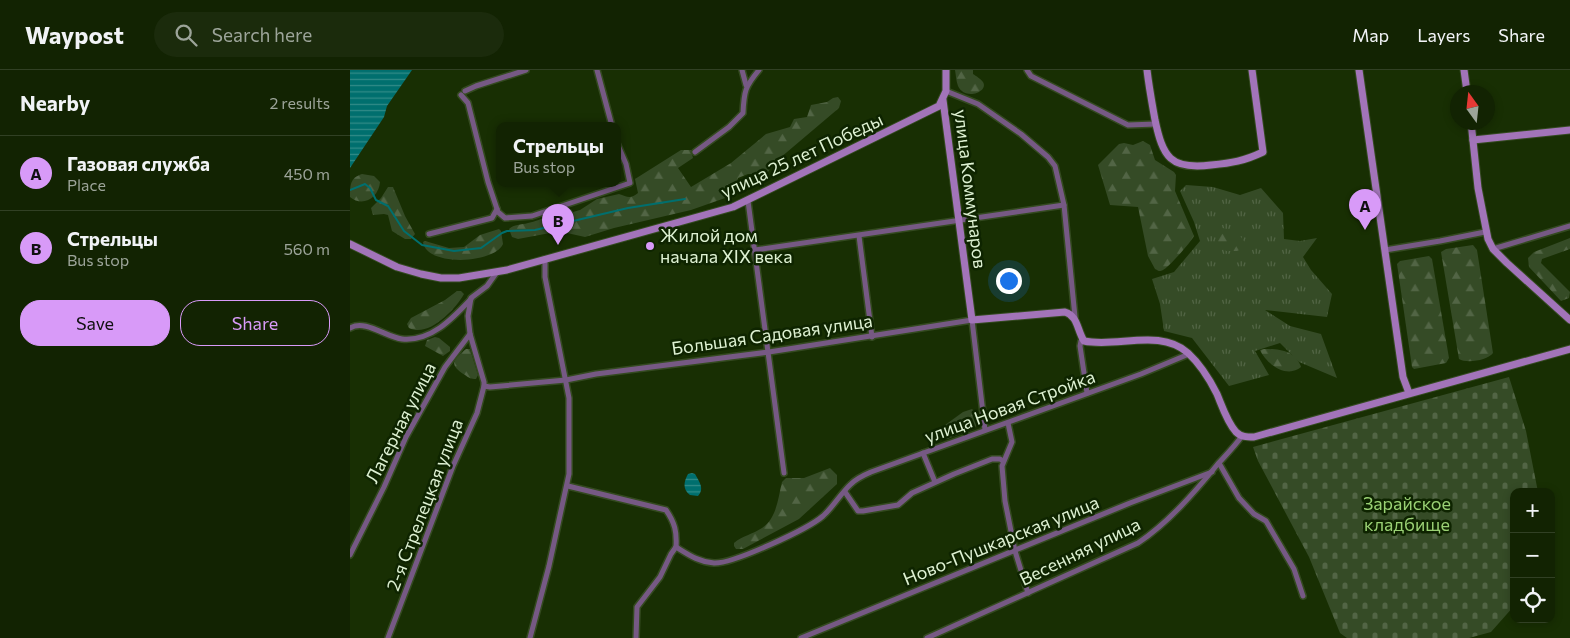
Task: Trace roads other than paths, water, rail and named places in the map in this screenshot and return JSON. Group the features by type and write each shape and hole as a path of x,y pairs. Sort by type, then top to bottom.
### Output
{"street":[{"path":"526,70 476,86 463,93 468,103 488,182 498,210 505,218 532,216 618,187"},
{"path":"597,70 611,122"},
{"path":"695,152 728,128 743,113 746,85 742,70"},
{"path":"746,85 759,70"},
{"path":"943,100 946,91 946,70"},
{"path":"1027,70 1031,76 1128,125 1156,124"},
{"path":"1147,70 1150,98 1161,146 1177,162 1187,166 1245,160 1263,152 1252,70"},
{"path":"1359,70 1403,376 1409,393"},
{"path":"1464,70 1465,85"},
{"path":"946,91 978,104 1021,134 1048,157 1055,166 1064,206 1075,317 1080,336 1084,340 1107,342 1161,340 1174,344 1189,354 1210,381 1232,426 1242,436 1254,437 1568,348"},
{"name":"улица 25 лет Победы","path":"350,244 398,267 441,278 459,278 497,272 710,214 748,201 838,155 930,112 939,106 943,100"},
{"name":"улица Коммунаров","path":"943,100 985,430"},
{"path":"1471,130 1485,232 1493,249 1570,320"},
{"path":"1473,140 1570,130"},
{"path":"621,152 626,164 630,183 621,186"},
{"path":"748,201 784,473"},
{"path":"755,250 1064,206"},
{"path":"429,234 492,218 498,210"},
{"path":"1493,249 1570,226"},
{"path":"1385,250 1485,232"},
{"path":"859,236 872,337"},
{"path":"530,638 568,486 570,407 545,277 545,259"},
{"path":"350,328 359,325 402,339 429,334 452,319 471,298 488,286 497,272"},
{"path":"471,298 468,316 470,334 484,384"},
{"name":"Большая Садовая улица","path":"484,384 490,388 566,380 596,374 872,337 972,320 1065,312 1075,317"},
{"name":"Лагерная улица","path":"350,555 384,487 406,437 444,367 470,334"},
{"path":"1084,340 1081,341 1080,346 1087,393"},
{"name":"улица Новая Стройка","path":"676,547 694,559 702,561 716,563 736,560 811,524 828,512 850,484 871,472 1141,374 1189,354"},
{"name":"2-я Стрелецкая улица","path":"388,638 453,466 476,413 484,384"},
{"path":"1008,423 1012,442 1002,466 1005,502 1015,551 1028,593"},
{"name":"Весенняя улица","path":"926,638 1146,538 1157,530 1212,472 1242,436"},
{"path":"923,453 935,482"},
{"path":"845,492 858,510 863,511 898,505 912,493 935,482 992,459 1003,461"},
{"path":"1219,463 1239,498 1254,514 1266,521 1291,564 1303,596"},
{"name":"Ново-Пушкарская улица","path":"801,638 1130,503 1212,472"},
{"path":"568,486 666,510 674,521 676,547 670,554 660,577 637,607 636,638"}],"water":[{"path":"350,70 412,70 387,106 384,117 350,168"},
{"path":"688,474 695,474 701,485 701,491 698,496 690,495 685,488"}],"waterway":[{"path":"350,190 365,184 370,188 376,200 388,206 404,231 422,245 454,251 481,248 507,231 535,230 628,208 685,199"}],"place":[{"name":"Газовая служба","path":"1365,230"},
{"name":"Стрельцы","path":"558,245"},
{"name":"Жилой дом начала XIX века","path":"650,246"}],"park label":[{"name":"Зарайское кладбище","path":"1407,514"}]}
